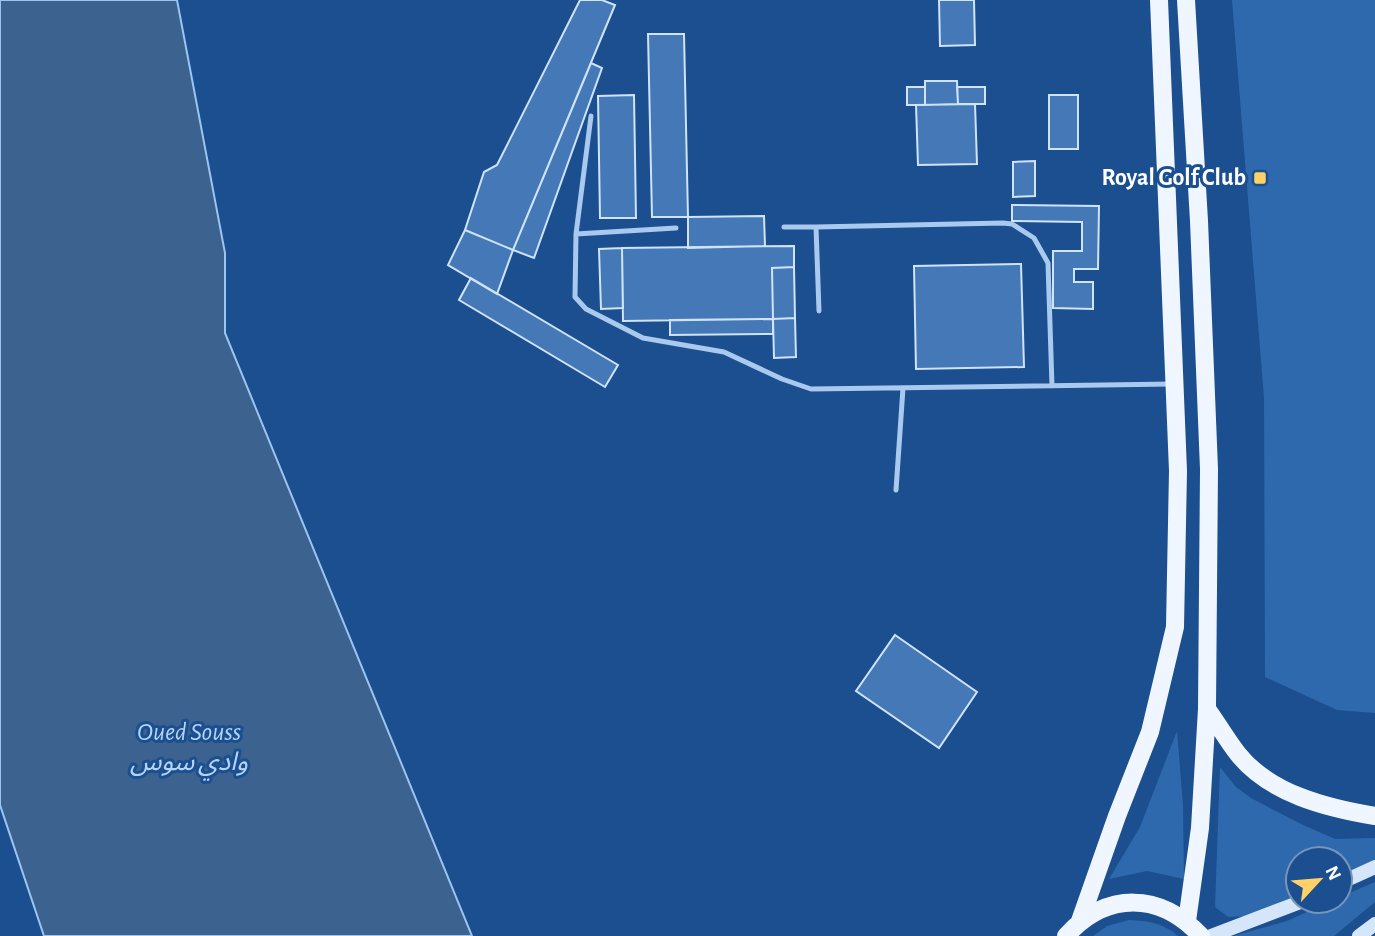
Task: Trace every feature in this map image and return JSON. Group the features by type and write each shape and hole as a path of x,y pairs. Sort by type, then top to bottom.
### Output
{"main road":[{"path":"1080,921 1150,732 1175,627 1178,471 1159,0"},
{"path":"1186,0 1199,221 1209,470 1207,709 1200,828 1187,921"},
{"path":"1207,709 1240,756 1260,774 1297,796 1343,811 1375,816"},
{"path":"1066,936 1080,921 1105,906 1133,902 1162,906 1187,921 1201,936"}],"street":[{"path":"1354,877 1375,867"},
{"path":"1211,936 1284,908"},
{"path":"1359,936 1375,924"}],"lane":[{"path":"591,116 576,234 575,296 586,309 643,338 724,352 782,379 811,389 1175,384"},
{"path":"784,227 1012,224 1034,238 1048,263 1052,386"},
{"path":"816,227 819,311"},
{"path":"576,234 676,228"},
{"path":"896,490 903,388"}],"shaded area":[{"path":"1232,0 1375,0 1375,713 1337,710 1265,677 1264,398"},
{"path":"1177,731 1183,805 1184,879 1147,871 1109,879 1140,827"},
{"path":"1220,767 1236,787 1251,798 1301,824 1335,839 1375,838 1375,861 1354,871 1354,845 1284,845 1284,903 1250,916 1228,917 1215,907"},
{"path":"1375,882 1375,902 1334,936 1233,936 1300,915 1354,915 1354,891"},
{"path":"1129,920 1155,924 1178,936 1093,936 1107,926"}],"water":[{"name":"Oued Souss وادي سوس","path":"0,0 177,0 225,253 225,333 472,936 44,936 0,805"}],"building":[{"path":"580,0 602,0 615,5 513,250 465,230 484,172 497,165"},
{"path":"939,0 974,0 975,45 940,46"},
{"path":"648,34 684,34 688,217 652,217"},
{"path":"591,63 602,68 534,258 513,250"},
{"path":"925,81 957,81 958,104 925,105"},
{"path":"907,87 925,87 925,105 907,105"},
{"path":"957,87 985,87 985,104 958,104"},
{"path":"634,95 636,218 600,218 598,96"},
{"path":"1049,95 1078,95 1078,149 1049,149"},
{"path":"975,104 977,164 918,165 916,105"},
{"path":"1035,161 1035,196 1013,197 1013,162"},
{"path":"1012,205 1099,206 1098,269 1074,269 1074,282 1093,282 1093,309 1053,308 1053,251 1082,251 1082,222 1012,221"},
{"path":"764,216 765,246 688,248 688,217"},
{"path":"465,230 513,250 497,294 448,265"},
{"path":"794,246 794,267 772,268 773,319 623,321 622,248"},
{"path":"622,248 623,308 601,309 599,249"},
{"path":"1021,264 1024,367 916,369 914,266"},
{"path":"794,267 795,318 773,319 772,268"},
{"path":"471,278 618,365 605,387 459,300"},
{"path":"795,318 796,357 774,358 773,319"},
{"path":"773,319 773,334 670,335 670,320"},
{"path":"895,635 977,692 939,748 856,691"}],"place":[{"name":"Royal Golf Club","path":"1260,178"}]}
